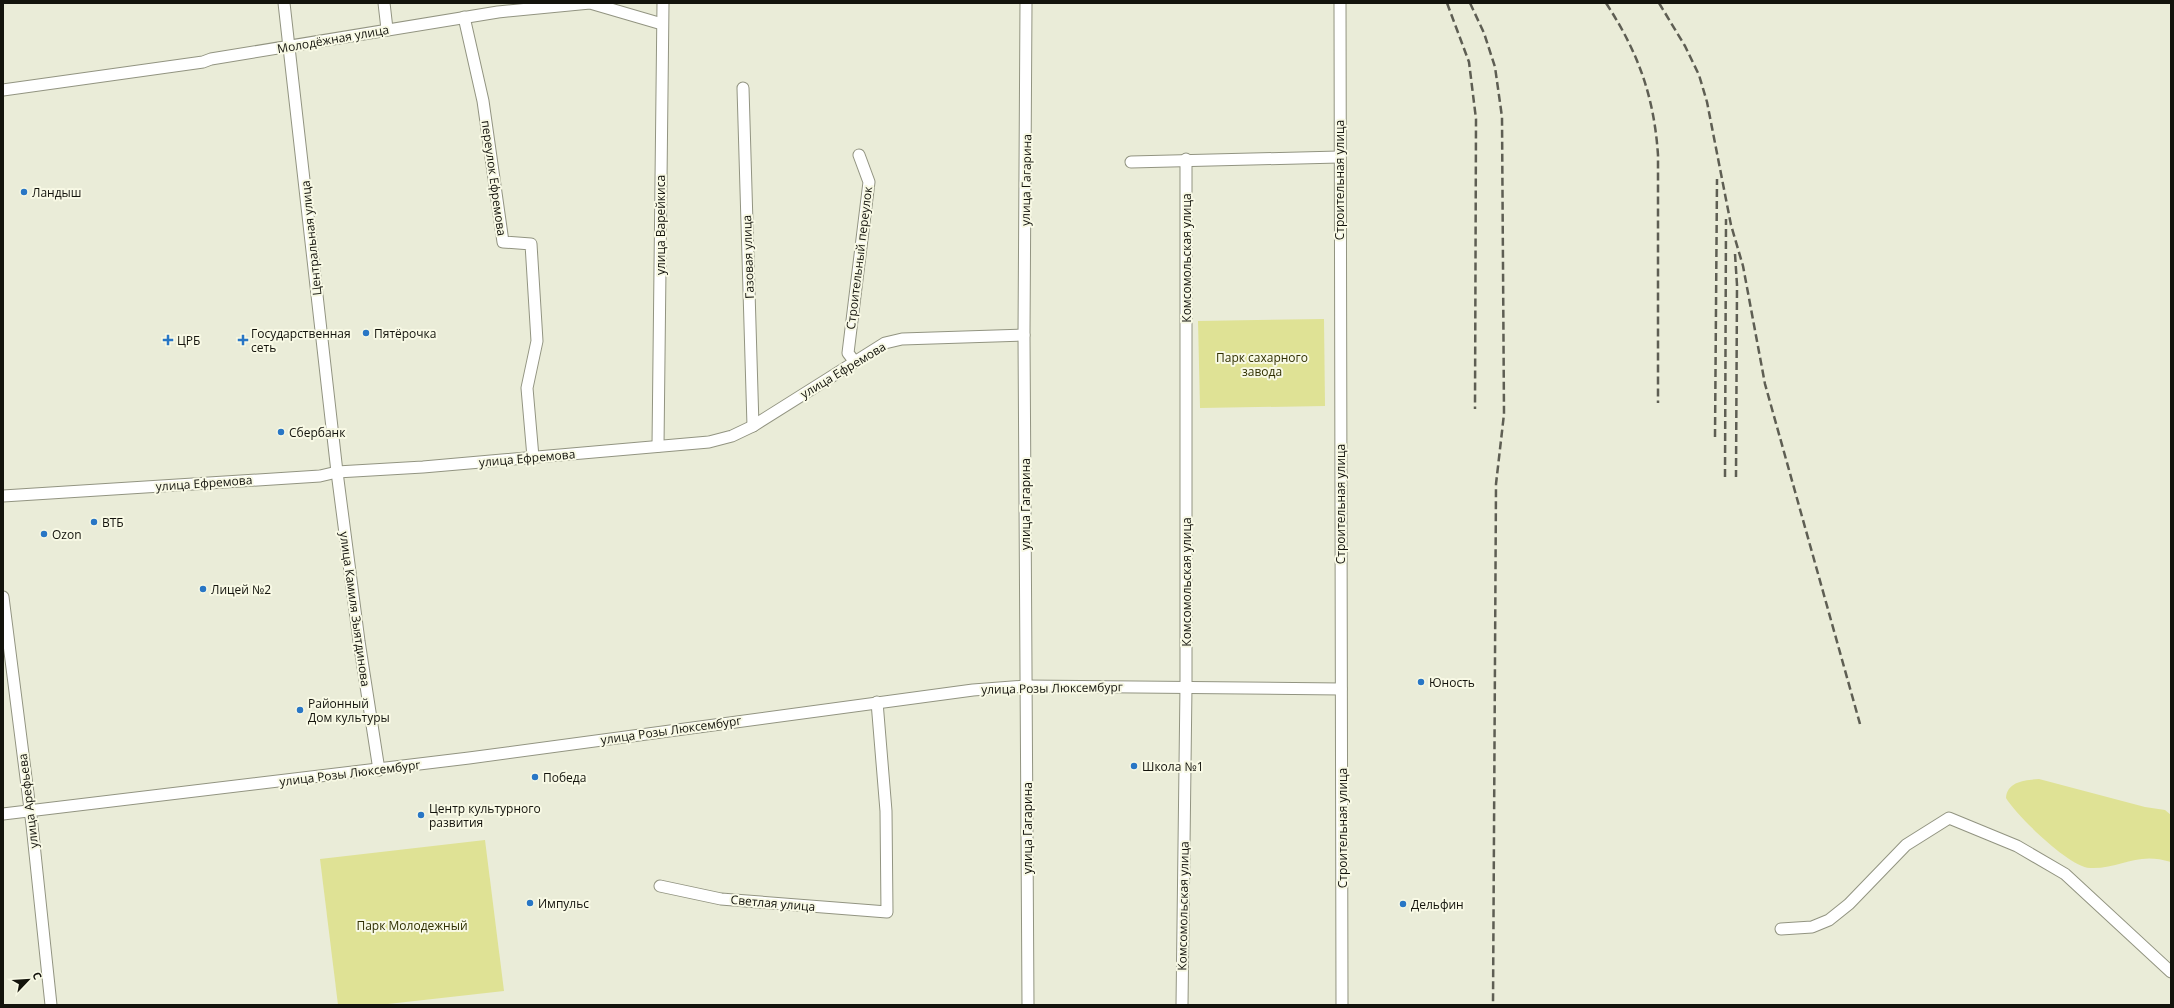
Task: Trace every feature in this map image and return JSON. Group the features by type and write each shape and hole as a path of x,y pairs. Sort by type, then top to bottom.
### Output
{"street":[{"name":"Центральная улица","path":"284,3 337,472"},
{"path":"384,3 387,29"},
{"name":"Молодёжная улица","path":"3,90 203,62 211,59 464,17 497,7 590,3 662,24"},
{"name":"улица Варейкиса","path":"658,446 663,3"},
{"name":"улица Гагарина","path":"1026,3 1024,335 1028,1005"},
{"name":"Строительная улица","path":"1340,3 1339,157 1342,1005"},
{"name":"переулок Ефремова","path":"464,17 483,101 503,242 531,244 537,341 527,388 532,457"},
{"name":"Газовая улица","path":"743,88 753,426"},
{"name":"Строительный переулок","path":"854,361 848,353 869,182 859,155"},
{"path":"1131,162 1339,157"},
{"name":"Комсомольская улица","path":"1182,1005 1186,686 1186,160"},
{"name":"улица Ефремова","path":"3,496 320,476 337,472 709,442 732,436 753,426 854,361 885,343 902,338 1024,335"},
{"name":"улица Камиля Зыятдинова","path":"337,472 358,641 379,770"},
{"name":"улица Арефьева","path":"3,597 51,1005"},
{"name":"улица Розы Люксембург","path":"3,814 379,770 973,690 1026,686 1186,686 1341,689"},
{"name":"Светлая улица","path":"660,886 720,899 887,912 886,811 876,702"},
{"path":"1781,929 1812,927 1829,920 1849,904 1906,845 1949,818 2017,846 2064,874 2171,972"}],"green space":[{"name":"Парк сахарного завода","path":"1324,319 1325,406 1200,408 1198,321"},
{"path":"2039,779 2145,807 2165,810 2171,815 2171,862 2148,858 2101,868 2090,868 2070,859 2057,850 2032,828 2006,798 2007,792 2010,788 2018,782"},
{"name":"Парк Молодежный","path":"485,840 504,991 379,1005 338,1005 320,859"}],"railway":[{"path":"1447,3 1469,62 1476,119 1475,409"},
{"path":"1470,3 1484,33 1495,67 1502,117 1504,414 1496,484 1493,1005"},
{"path":"1606,3 1627,39 1642,75 1653,113 1656,134 1658,155 1658,403"},
{"path":"1659,3 1685,46 1699,75 1707,102 1731,225 1743,266 1765,384 1860,724"},
{"path":"1715,437 1717,179"},
{"path":"1725,477 1726,219"},
{"path":"1735,254 1737,285 1736,477"}],"place":[{"name":"Ландыш","path":"24,192"},
{"name":"Пятёрочка","path":"366,333"},
{"name":"ЦРБ","path":"168,340"},
{"name":"Государственная сеть","path":"243,340"},
{"name":"Сбербанк","path":"281,432"},
{"name":"ВТБ","path":"94,522"},
{"name":"Ozon","path":"44,534"},
{"name":"Лицей №2","path":"203,589"},
{"name":"Юность","path":"1421,682"},
{"name":"Районный Дом культуры","path":"300,710"},
{"name":"Школа №1","path":"1134,766"},
{"name":"Победа","path":"535,777"},
{"name":"Центр культурного развития","path":"421,815"},
{"name":"Импульс","path":"530,903"},
{"name":"Дельфин","path":"1403,904"}]}
